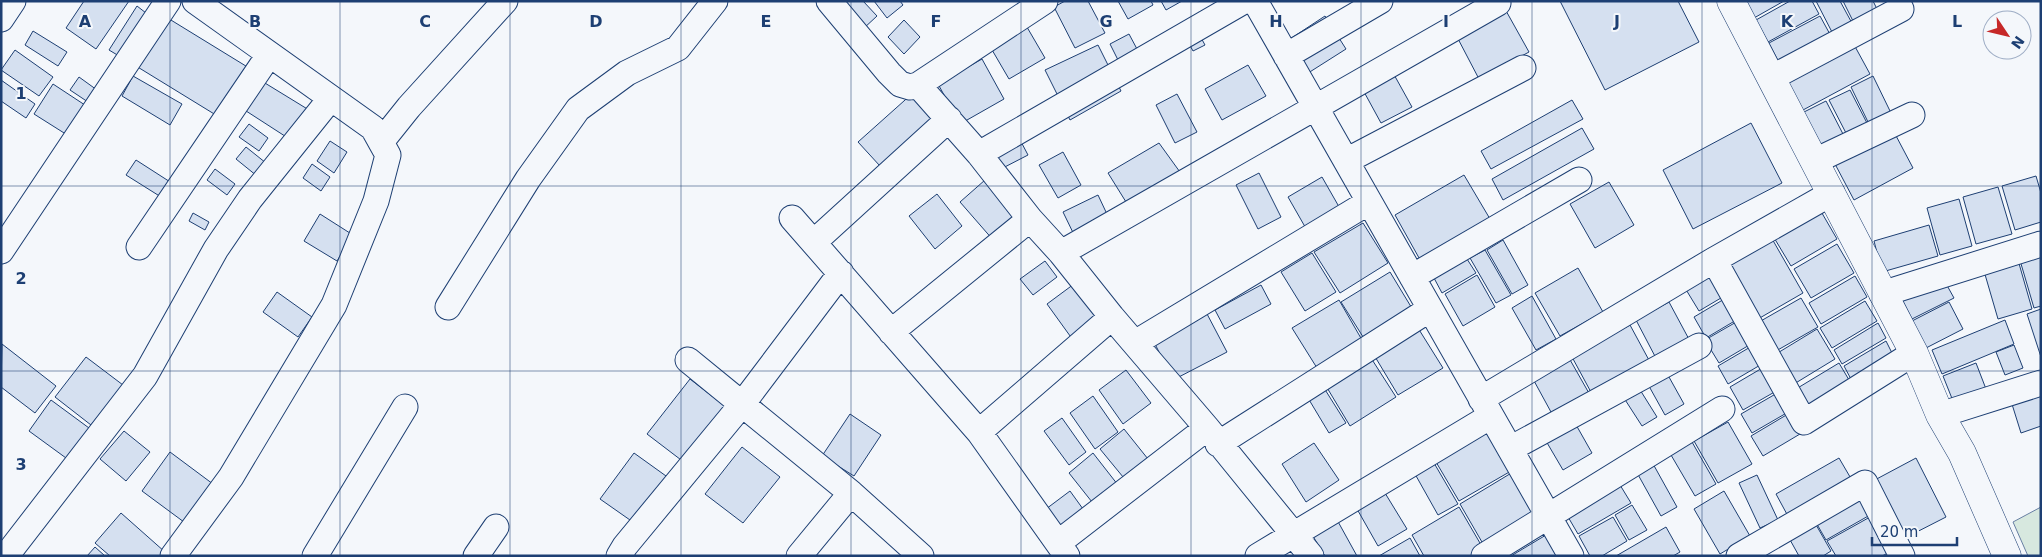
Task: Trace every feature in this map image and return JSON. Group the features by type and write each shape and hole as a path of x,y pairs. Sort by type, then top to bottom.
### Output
{"street":[{"path":"1,19 13,1"},
{"path":"1,251 168,1"},
{"path":"173,556 231,476 334,305 376,200 388,155 373,128 195,1"},
{"path":"381,142 505,1"},
{"path":"448,308 528,179 578,109 627,73 678,48 715,1"},
{"path":"829,1 888,73 900,84 910,87 918,85 1045,1"},
{"path":"979,154 1244,1"},
{"path":"1255,1 1571,556"},
{"path":"1286,56 1380,1"},
{"path":"1731,1 1914,353 1940,415 1962,453 2007,556"},
{"path":"1061,253 1498,3"},
{"path":"1771,78 1901,9"},
{"path":"139,247 269,55"},
{"path":"1346,162 1523,68"},
{"path":"918,85 979,154 1030,219 1061,253 1311,556"},
{"path":"6,556 145,376 221,242 250,199 330,98"},
{"path":"1815,161 1912,115"},
{"path":"814,242 949,119"},
{"path":"1412,277 1580,180"},
{"path":"1258,556 1294,535 1714,260 1832,193"},
{"path":"1135,343 1369,202"},
{"path":"792,218 979,432 1062,550 1212,436 1430,309"},
{"path":"891,332 1030,219"},
{"path":"1882,294 2041,244"},
{"path":"1714,260 1804,422 1914,353"},
{"path":"619,556 625,546 742,403 841,273"},
{"path":"979,432 1112,317"},
{"path":"1510,449 1700,346"},
{"path":"688,360 852,493 922,556"},
{"path":"1940,415 2041,383"},
{"path":"315,556 405,408"},
{"path":"1484,556 1722,409"},
{"path":"1739,556 1865,482 1902,556"},
{"path":"799,556 852,493"},
{"path":"476,556 496,527"}],"shaded area":[{"path":"2041,507 2041,556 2028,556 2013,522"}],"building":[{"path":"84,1 129,1 96,49 66,28"},
{"path":"842,1 863,1 877,16 863,29"},
{"path":"874,1 900,1 903,5 887,18"},
{"path":"1065,1 1088,1 1105,33 1075,48 1054,7"},
{"path":"1118,1 1151,1 1153,5 1128,19"},
{"path":"1161,1 1182,1 1166,10"},
{"path":"1560,1 1678,1 1699,42 1605,90"},
{"path":"1745,1 1784,1 1754,18"},
{"path":"1790,1 1812,1 1819,14 1768,42 1756,20"},
{"path":"1816,1 1840,1 1853,25 1834,36"},
{"path":"1843,1 1873,1 1879,13 1855,25"},
{"path":"137,6 146,13 119,56 109,50"},
{"path":"1505,9 1529,52 1479,79 1456,35"},
{"path":"1325,16 1346,49 1305,75 1284,43"},
{"path":"1820,16 1832,38 1781,66 1769,43"},
{"path":"166,17 254,71 224,120 136,66"},
{"path":"904,20 920,37 904,54 888,37"},
{"path":"1024,22 1045,58 1009,79 988,43"},
{"path":"1194,25 1205,45 1193,51 1182,31"},
{"path":"33,31 67,52 58,66 25,45"},
{"path":"1129,34 1145,64 1125,74 1110,44"},
{"path":"1852,41 1870,74 1803,110 1785,76"},
{"path":"1098,45 1121,91 1070,120 1045,70"},
{"path":"15,50 53,77 39,96 1,70"},
{"path":"982,59 1004,99 960,124 938,84"},
{"path":"1387,62 1412,107 1381,123 1357,79"},
{"path":"1248,65 1266,96 1222,120 1205,89"},
{"path":"133,76 182,104 170,125 122,96"},
{"path":"1873,76 1891,113 1869,124 1851,87"},
{"path":"79,77 97,90 88,102 70,90"},
{"path":"1,80 35,104 26,118 1,101"},
{"path":"260,80 309,110 291,140 243,109"},
{"path":"53,84 91,109 72,138 34,114"},
{"path":"1850,90 1868,125 1847,135 1829,100"},
{"path":"914,92 936,116 880,166 858,142"},
{"path":"1177,94 1197,132 1175,143 1156,105"},
{"path":"1572,100 1583,119 1491,169 1481,151"},
{"path":"1826,101 1843,134 1821,145 1804,112"},
{"path":"1751,123 1782,183 1693,229 1663,170"},
{"path":"249,124 268,138 259,151 239,137"},
{"path":"1582,128 1594,149 1503,200 1492,179"},
{"path":"1894,132 1913,168 1854,200 1835,164"},
{"path":"1018,136 1028,155 997,171 987,152"},
{"path":"330,141 347,152 334,173 317,161"},
{"path":"1159,143 1185,179 1131,210 1108,173"},
{"path":"246,147 266,163 257,176 236,159"},
{"path":"1063,152 1081,185 1058,198 1039,165"},
{"path":"136,160 178,187 169,202 126,175"},
{"path":"312,164 330,177 321,191 303,178"},
{"path":"215,169 235,184 227,195 207,180"},
{"path":"1259,173 1281,217 1258,229 1236,185"},
{"path":"1464,175 1493,224 1423,265 1395,215"},
{"path":"2036,176 2041,193 2041,222 2015,230 2002,186"},
{"path":"1322,177 1342,212 1308,232 1288,197"},
{"path":"985,180 1019,220 994,241 960,202"},
{"path":"1609,182 1634,225 1595,248 1570,204"},
{"path":"1998,187 2012,234 1976,244 1963,197"},
{"path":"937,194 962,226 935,249 909,216"},
{"path":"1098,195 1114,229 1080,247 1063,212"},
{"path":"1959,199 1972,246 1940,255 1927,208"},
{"path":"1819,208 1837,239 1791,266 1773,236"},
{"path":"193,213 209,222 205,230 189,221"},
{"path":"320,214 353,235 337,261 304,241"},
{"path":"1363,223 1388,263 1340,293 1314,252"},
{"path":"1929,225 1938,256 1882,272 1874,241"},
{"path":"1771,237 1803,293 1758,319 1726,263"},
{"path":"1503,240 1528,285 1512,294 1487,250"},
{"path":"1837,244 1854,273 1811,298 1794,269"},
{"path":"1485,250 1511,295 1496,303 1470,258"},
{"path":"2041,251 2041,306 2034,308 2019,257"},
{"path":"1312,253 1336,292 1305,311 1281,272"},
{"path":"1467,259 1476,273 1442,293 1434,278"},
{"path":"2018,260 2032,309 1998,319 1984,271"},
{"path":"1045,261 1057,277 1033,295 1020,279"},
{"path":"1578,268 1603,312 1560,336 1535,293"},
{"path":"1712,271 1726,295 1699,311 1685,288"},
{"path":"1390,272 1413,310 1365,340 1341,302"},
{"path":"1477,275 1495,307 1463,326 1445,294"},
{"path":"1855,276 1867,297 1821,324 1809,303"},
{"path":"1944,280 1954,298 1912,319 1900,295"},
{"path":"1074,284 1101,320 1073,340 1047,304"},
{"path":"1261,285 1271,304 1225,329 1215,310"},
{"path":"277,292 312,317 298,337 263,312"},
{"path":"1532,296 1556,339 1536,350 1512,308"},
{"path":"1726,298 1738,319 1706,338 1694,317"},
{"path":"1801,298 1818,327 1776,351 1759,322"},
{"path":"1339,300 1362,340 1317,368 1292,328"},
{"path":"1865,301 1877,321 1832,348 1820,328"},
{"path":"1669,302 1691,343 1658,362 1636,320"},
{"path":"1949,302 1963,329 1926,348 1912,321"},
{"path":"2041,309 2041,357 2027,314"},
{"path":"1206,312 1227,352 1173,380 1153,340"},
{"path":"2005,320 2014,344 1942,374 1932,350"},
{"path":"1738,321 1751,344 1719,363 1705,340"},
{"path":"1878,323 1886,338 1842,364 1834,350"},
{"path":"1630,325 1650,362 1592,394 1572,357"},
{"path":"1418,328 1443,368 1398,395 1374,355"},
{"path":"1817,329 1835,359 1794,384 1776,354"},
{"path":"1886,341 1894,357 1852,381 1844,366"},
{"path":"2,344 56,386 35,413 1,387"},
{"path":"2014,345 2023,368 2005,375 1996,352"},
{"path":"1752,346 1762,364 1728,384 1718,366"},
{"path":"86,357 123,385 91,425 55,397"},
{"path":"1371,358 1396,397 1350,426 1326,386"},
{"path":"1569,358 1594,402 1557,423 1533,379"},
{"path":"1839,363 1852,385 1808,411 1796,389"},
{"path":"1976,363 1986,389 1953,401 1943,376"},
{"path":"1764,367 1778,390 1743,410 1730,387"},
{"path":"1664,368 1684,404 1665,415 1645,379"},
{"path":"1126,370 1151,403 1123,424 1099,390"},
{"path":"690,379 731,411 689,466 647,434"},
{"path":"1637,385 1657,417 1642,426 1622,395"},
{"path":"1324,388 1346,423 1329,433 1308,398"},
{"path":"1779,392 1790,411 1752,433 1741,414"},
{"path":"2041,392 2041,426 2021,433 2011,401"},
{"path":"1093,396 1118,432 1095,449 1070,413"},
{"path":"51,400 89,428 66,458 29,431"},
{"path":"850,414 881,435 854,476 822,456"},
{"path":"1788,414 1800,434 1763,456 1751,436"},
{"path":"1062,418 1086,452 1069,465 1044,431"},
{"path":"1728,422 1752,464 1718,483 1694,441"},
{"path":"1575,423 1592,453 1563,470 1546,441"},
{"path":"1124,429 1152,464 1128,483 1100,449"},
{"path":"124,431 150,452 126,481 100,459"},
{"path":"1488,431 1511,471 1459,501 1436,462"},
{"path":"1692,442 1716,484 1695,496 1671,455"},
{"path":"1314,443 1339,480 1306,502 1282,464"},
{"path":"742,447 780,477 743,523 705,494"},
{"path":"170,452 217,487 188,525 142,491"},
{"path":"634,453 673,481 640,527 600,499"},
{"path":"1093,453 1118,485 1092,502 1069,473"},
{"path":"1839,458 1853,482 1789,518 1776,494"},
{"path":"1916,458 1946,517 1901,540 1871,482"},
{"path":"1652,462 1677,507 1661,516 1636,471"},
{"path":"1434,463 1458,504 1438,515 1415,474"},
{"path":"1513,472 1539,518 1486,549 1460,504"},
{"path":"1757,475 1778,520 1760,528 1739,483"},
{"path":"1617,480 1631,503 1578,534 1564,510"},
{"path":"1070,491 1083,509 1054,530 1042,512"},
{"path":"1724,491 1750,536 1720,554 1694,509"},
{"path":"1385,493 1407,529 1378,546 1357,509"},
{"path":"1858,494 1870,515 1826,540 1814,519"},
{"path":"1632,505 1647,530 1629,540 1615,515"},
{"path":"1459,507 1484,550 1473,556 1424,556 1412,535"},
{"path":"121,513 165,552 162,556 110,556 95,543"},
{"path":"1613,517 1627,541 1602,556 1590,556 1579,536"},
{"path":"1870,517 1890,552 1882,556 1836,556 1827,541"},
{"path":"1336,518 1357,556 1325,556 1311,533"},
{"path":"1815,523 1831,551 1823,556 1799,556 1789,538"},
{"path":"1666,527 1680,552 1673,556 1616,556"},
{"path":"1546,535 1558,556 1511,556"},
{"path":"1410,538 1420,556 1379,556"},
{"path":"95,547 105,556 87,556"}]}
